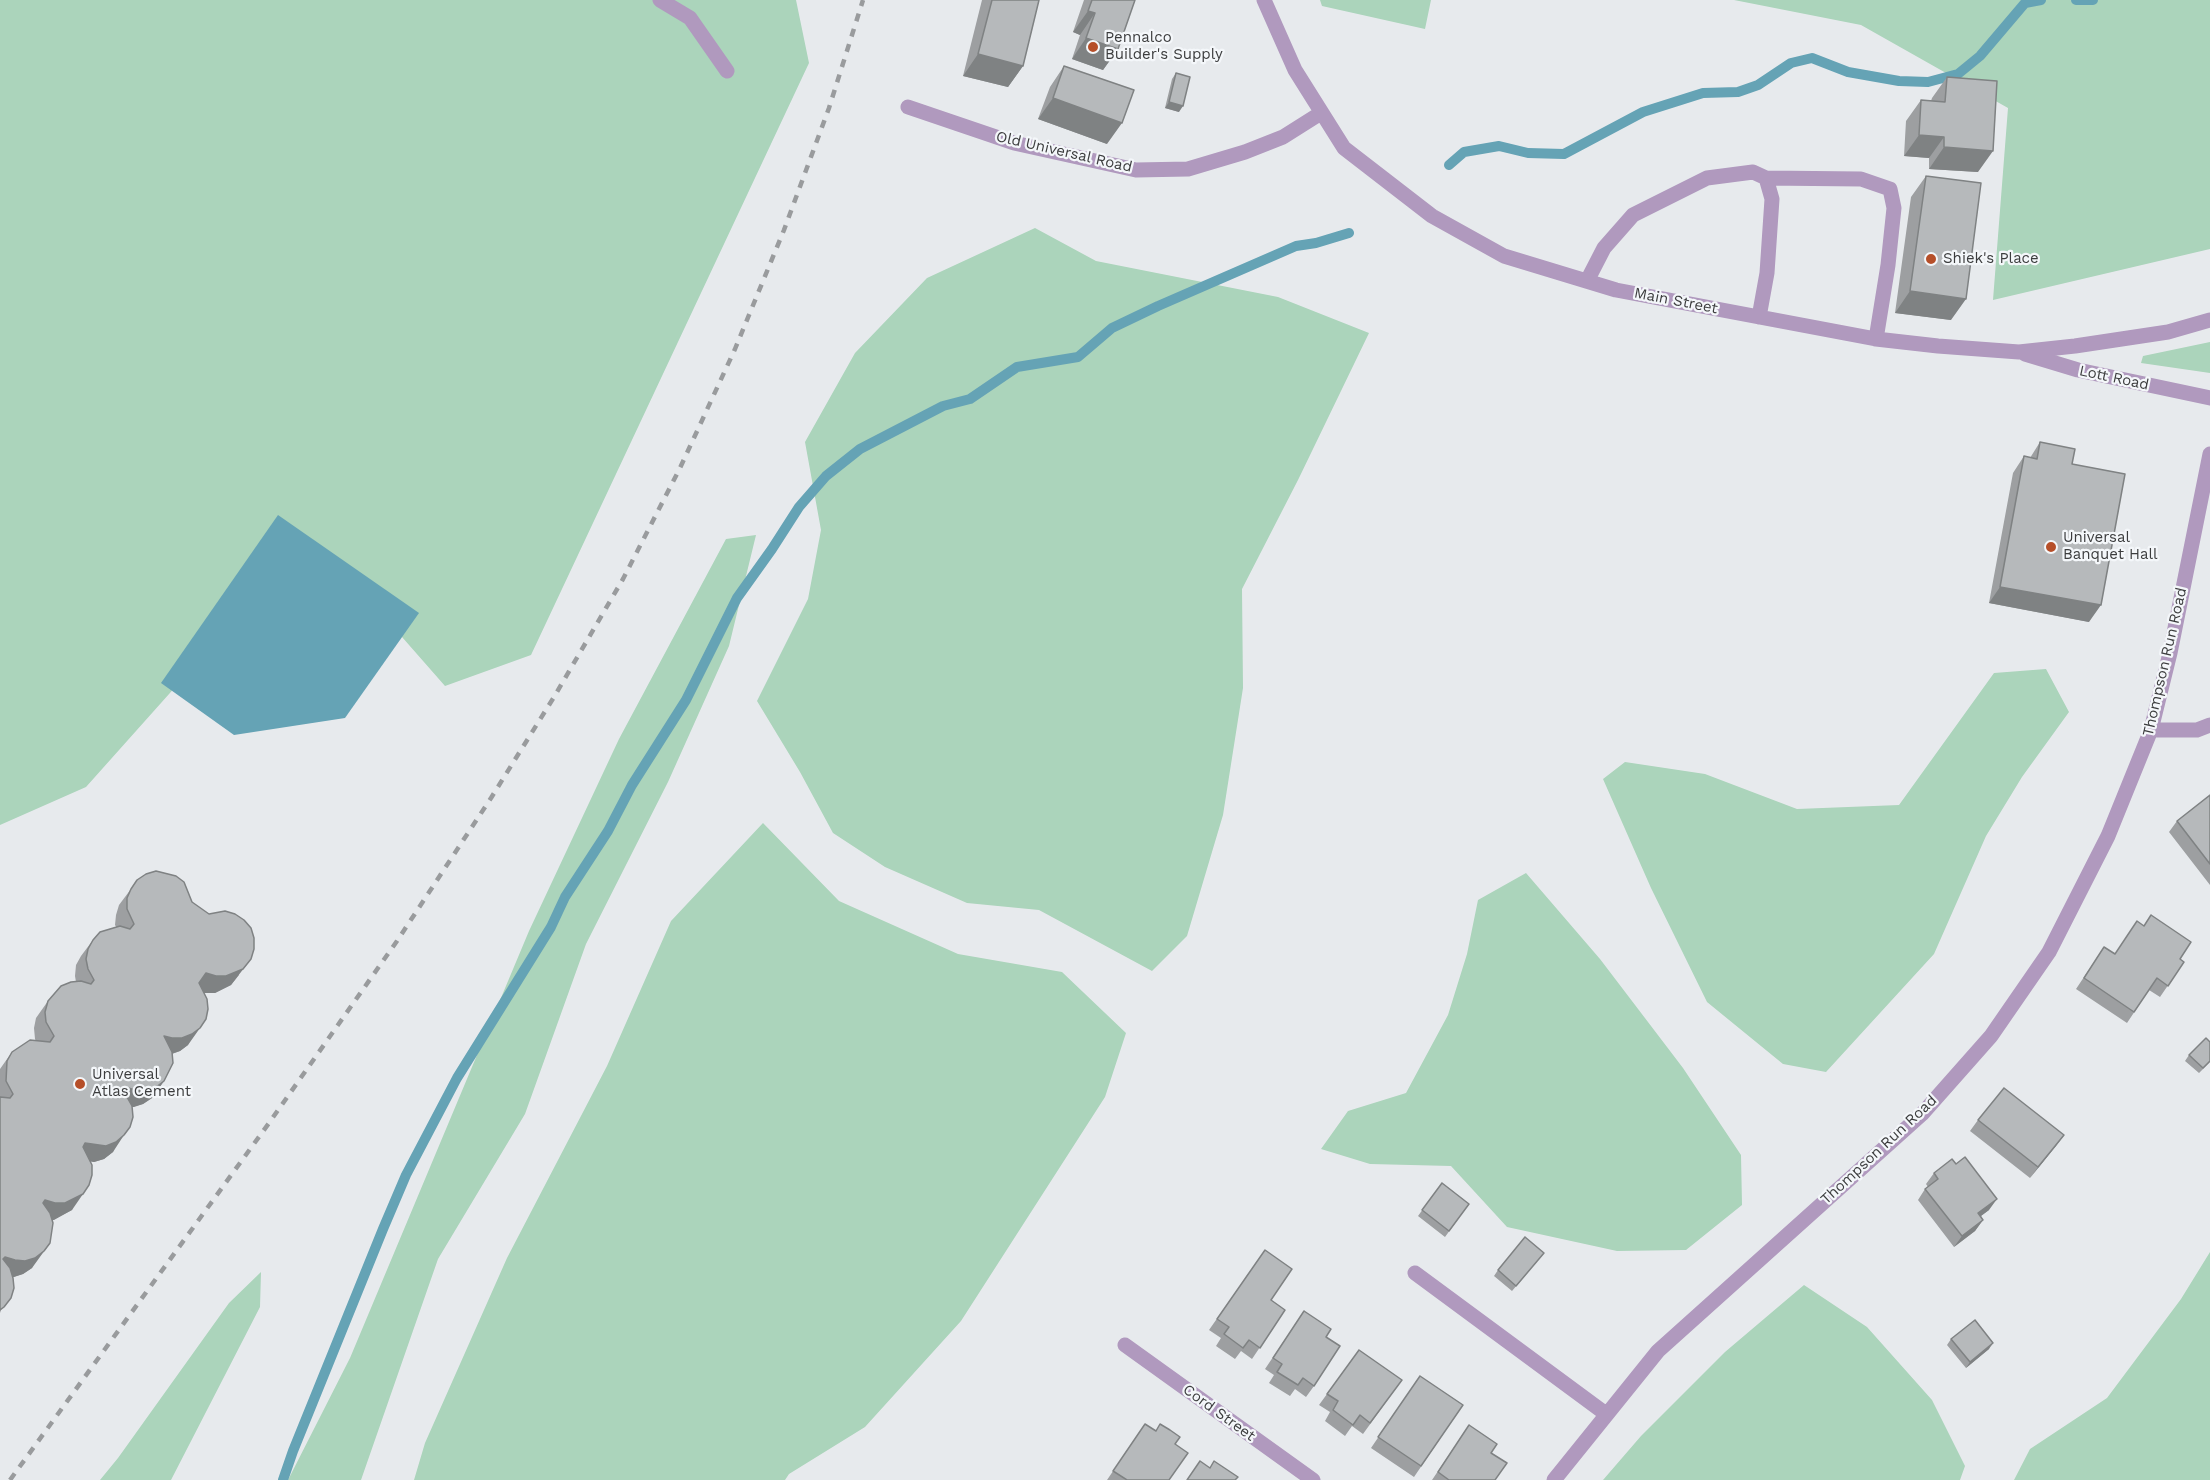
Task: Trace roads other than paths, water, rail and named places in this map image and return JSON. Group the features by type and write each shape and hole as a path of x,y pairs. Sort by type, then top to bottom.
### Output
{"street":[{"path":"660,0 690,18 727,71"},
{"name":"Main Street","path":"1264,0 1295,70 1344,148 1432,216 1504,256 1616,290 1876,339 1938,346 2019,352 2168,332 2210,320"},
{"name":"Old Universal Road","path":"908,107 1014,143 1136,170 1188,169 1245,152 1282,137 1321,113"},
{"path":"1587,280 1604,248 1633,215 1707,178 1753,172 1766,178 1861,179 1890,189 1894,208 1876,339"},
{"path":"1758,317 1767,273 1772,200 1766,178"},
{"name":"Lott Road","path":"2019,352 2078,370 2210,398"},
{"name":"Thompson Run Road","path":"1554,1480 1658,1351 1922,1114 1991,1036 2049,951 2108,836 2151,730 2170,653 2210,454"},
{"path":"2151,730 2198,730 2210,725"},
{"path":"1415,1273 1606,1414"},
{"name":"Cord Street","path":"1125,1346 1313,1480"}],"water":[{"path":"278,515 419,613 345,718 234,735 161,683"}],"waterway":[{"path":"1449,165 1464,152 1499,146 1528,153 1564,154 1643,112 1703,93 1738,92 1758,85 1791,63 1812,58 1848,72 1899,81 1928,82 1958,74 1980,56 2025,3 2041,0"},
{"path":"2076,0 2093,0"},
{"path":"283,1480 406,1175 457,1078 551,927 565,897 608,831 632,785 686,700 737,598 799,507 826,476 860,449 943,406 970,399 1017,367 1078,357 1112,328 1158,306 1296,246 1316,243 1349,233"}],"railway":[{"path":"10,1480 269,1123 397,941 491,798 554,697 623,579 680,468 735,349 784,230 829,108 863,0"}],"place":[{"name":"Pennalco Builder's Supply","path":"1093,47"},
{"name":"Shiek's Place","path":"1931,259"},
{"name":"Universal Banquet Hall","path":"2051,547"},
{"name":"Universal Atlas Cement","path":"80,1084"}]}
